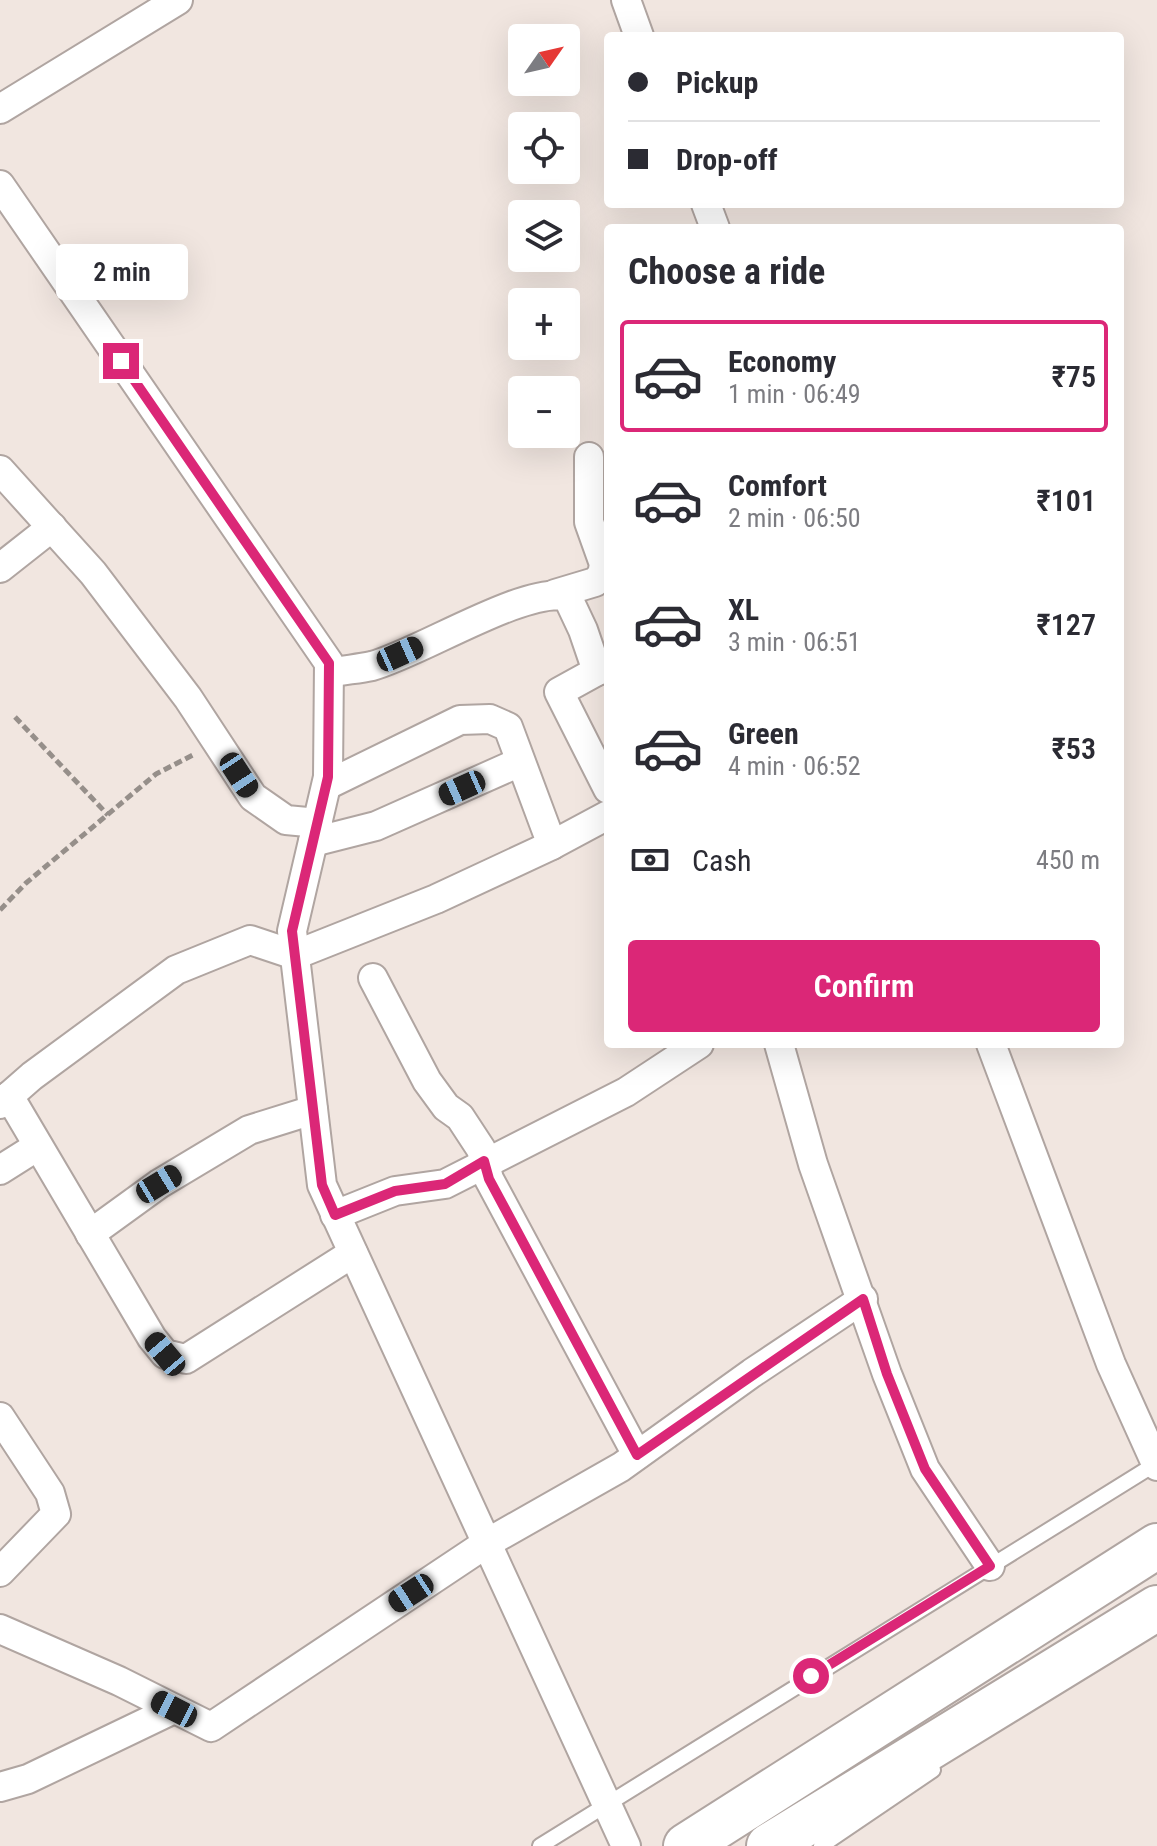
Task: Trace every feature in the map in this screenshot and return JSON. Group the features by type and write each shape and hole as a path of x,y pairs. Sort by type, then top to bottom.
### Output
{"main road":[{"path":"702,1842 1157,1546"},
{"path":"769,1846 1157,1608"}],"street":[{"path":"0,109 178,0"},
{"path":"626,0 638,32"},
{"path":"0,185 329,663 327,785 292,931 322,1185 626,1846"},
{"path":"329,673 373,665 503,611 595,582 602,575 604,564 589,522 589,457"},
{"path":"0,470 112,598 188,698 253,797 286,820 316,832 376,826 520,762"},
{"path":"0,568 52,527"},
{"path":"555,594 567,596 602,668 559,692 604,781"},
{"path":"327,785 460,720 490,719 508,727 552,845"},
{"path":"353,1253 186,1359 165,1354 152,1338 38,1146 4,1100 176,970 250,940 295,955 436,899 604,817"},
{"path":"373,978 427,1081 446,1107 460,1117 481,1149 489,1179 637,1455"},
{"path":"335,1215 395,1191 445,1184 484,1161 626,1092 693,1048"},
{"path":"780,1048 813,1164 887,1374 925,1469 990,1566"},
{"path":"992,1048 1111,1364 1157,1464"},
{"path":"90,1234 159,1184 249,1130 313,1110"},
{"path":"0,1170 38,1146"},
{"path":"0,1629 119,1681 211,1727 487,1543 637,1455 863,1299"},
{"path":"0,1417 50,1493 56,1514 0,1572"},
{"path":"0,1787 28,1779 174,1709"}],"lane":[{"path":"540,1846 1157,1464"},
{"path":"821,1846 948,1760"}],"path":[{"path":"15,717 108,815"},
{"path":"0,910 26,883 156,774 202,750 225,753"}],"route":[{"path":"121,361 329,663 328,777 292,931 322,1185 335,1215 395,1191 445,1184 484,1161 489,1179 637,1455 863,1299 887,1374 925,1469 990,1566 811,1676"}]}
